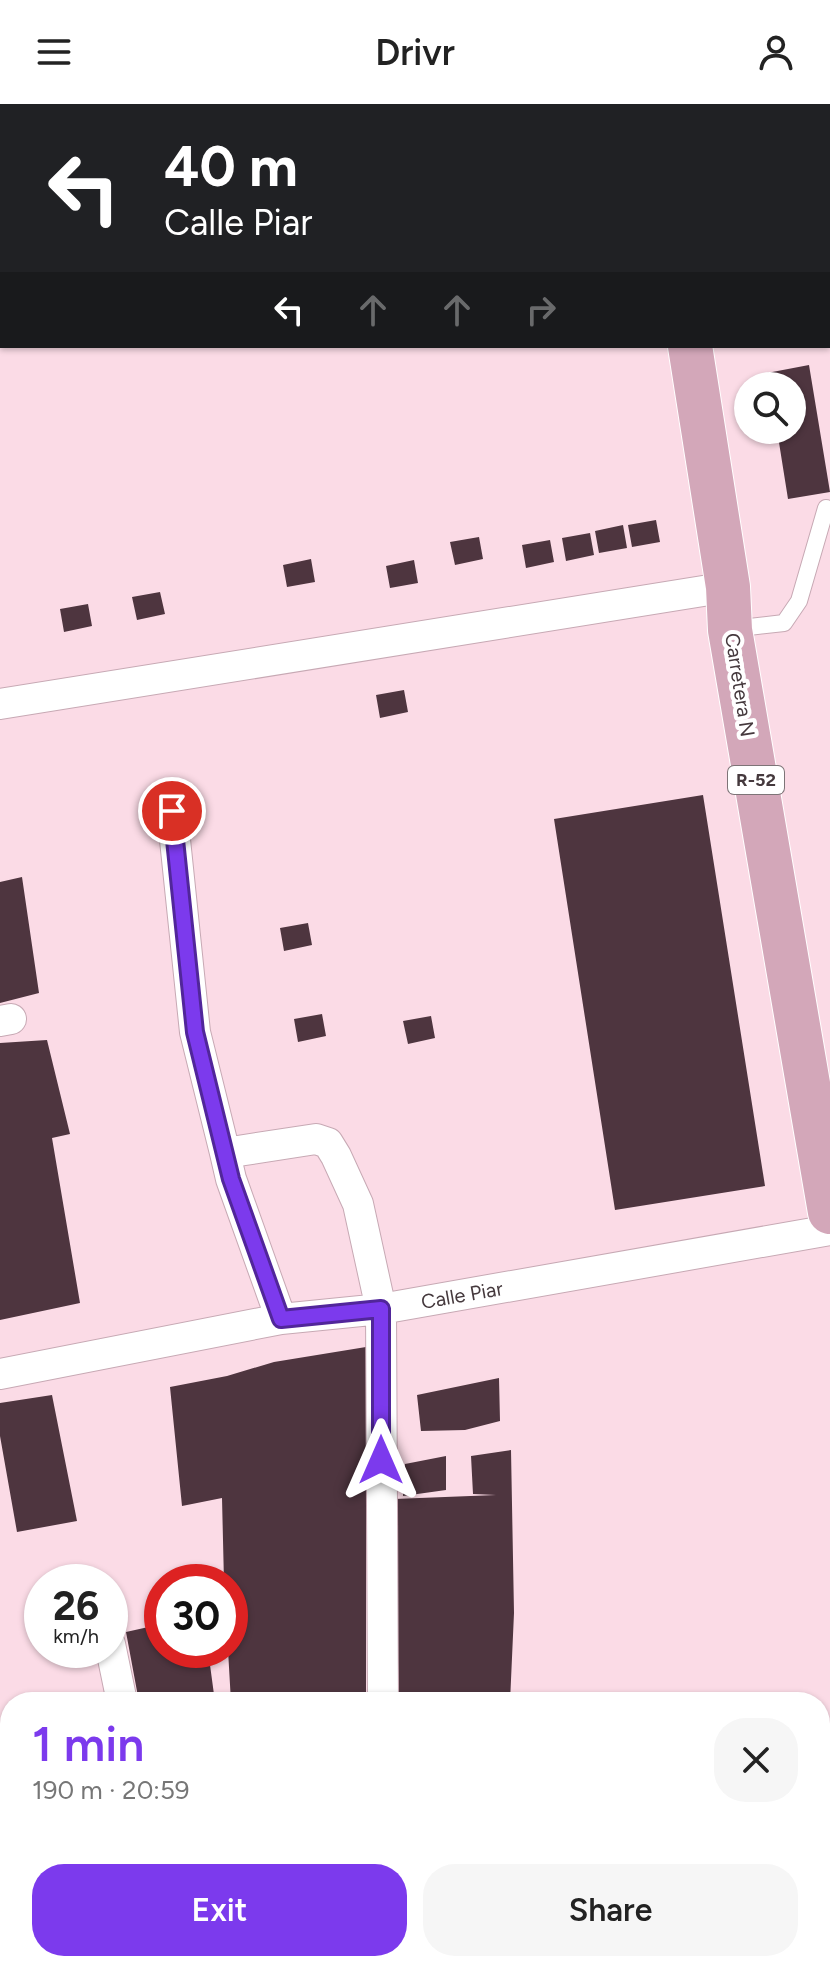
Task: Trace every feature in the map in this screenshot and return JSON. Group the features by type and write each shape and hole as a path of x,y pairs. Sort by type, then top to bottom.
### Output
{"main road":[{"name":"Carretera N","path":"690,348 728,587 730,630 830,1212"}],"street":[{"path":"0,704 728,587"},
{"path":"172,811 195,1032 231,1179 281,1319"},
{"path":"225,1153 316,1139 328,1143 358,1204 381,1309 383,1692"},
{"name":"Calle Piar","path":"0,1374 281,1319 381,1309 830,1230"},
{"path":"115,1668 120,1692"}],"lane":[{"path":"730,630 784,623 799,601 826,508"}],"building":[{"path":"809,365 830,492 788,499 779,444 806,444 806,372 772,372"},
{"path":"656,520 660,542 632,547 628,525"},
{"path":"623,525 627,548 599,553 595,531"},
{"path":"590,533 594,555 566,561 562,538"},
{"path":"479,537 483,559 455,565 450,542"},
{"path":"550,540 554,562 526,568 522,545"},
{"path":"311,559 315,582 287,587 283,565"},
{"path":"414,560 418,583 390,588 386,566"},
{"path":"160,592 165,614 137,620 132,597"},
{"path":"88,604 92,626 64,632 60,609"},
{"path":"404,690 408,712 380,718 376,695"},
{"path":"703,795 765,1186 615,1210 554,819"},
{"path":"22,877 39,993 0,1003 0,882"},
{"path":"308,923 312,945 284,951 280,928"},
{"path":"322,1014 326,1036 298,1042 294,1019"},
{"path":"431,1016 435,1038 408,1044 403,1021"},
{"path":"47,1040 70,1134 52,1138 80,1303 0,1320 0,1043"},
{"path":"366,1347 366,1692 230,1692 229,1668 248,1668 248,1564 224,1564 222,1498 182,1506 170,1387 227,1376 274,1362"},
{"path":"499,1378 500,1421 465,1430 421,1431 417,1395"},
{"path":"52,1395 77,1521 17,1532 0,1436 0,1403"},
{"path":"511,1450 514,1613 510,1692 399,1692 394,1499 496,1495 473,1494 471,1456"},
{"path":"446,1456 446,1490 403,1496 405,1464"},
{"path":"144,1628 144,1668 210,1668 214,1692 137,1692 128,1632"}],"route":[{"path":"172,811 195,1032 231,1179 281,1319 381,1309 381,1460"}]}
